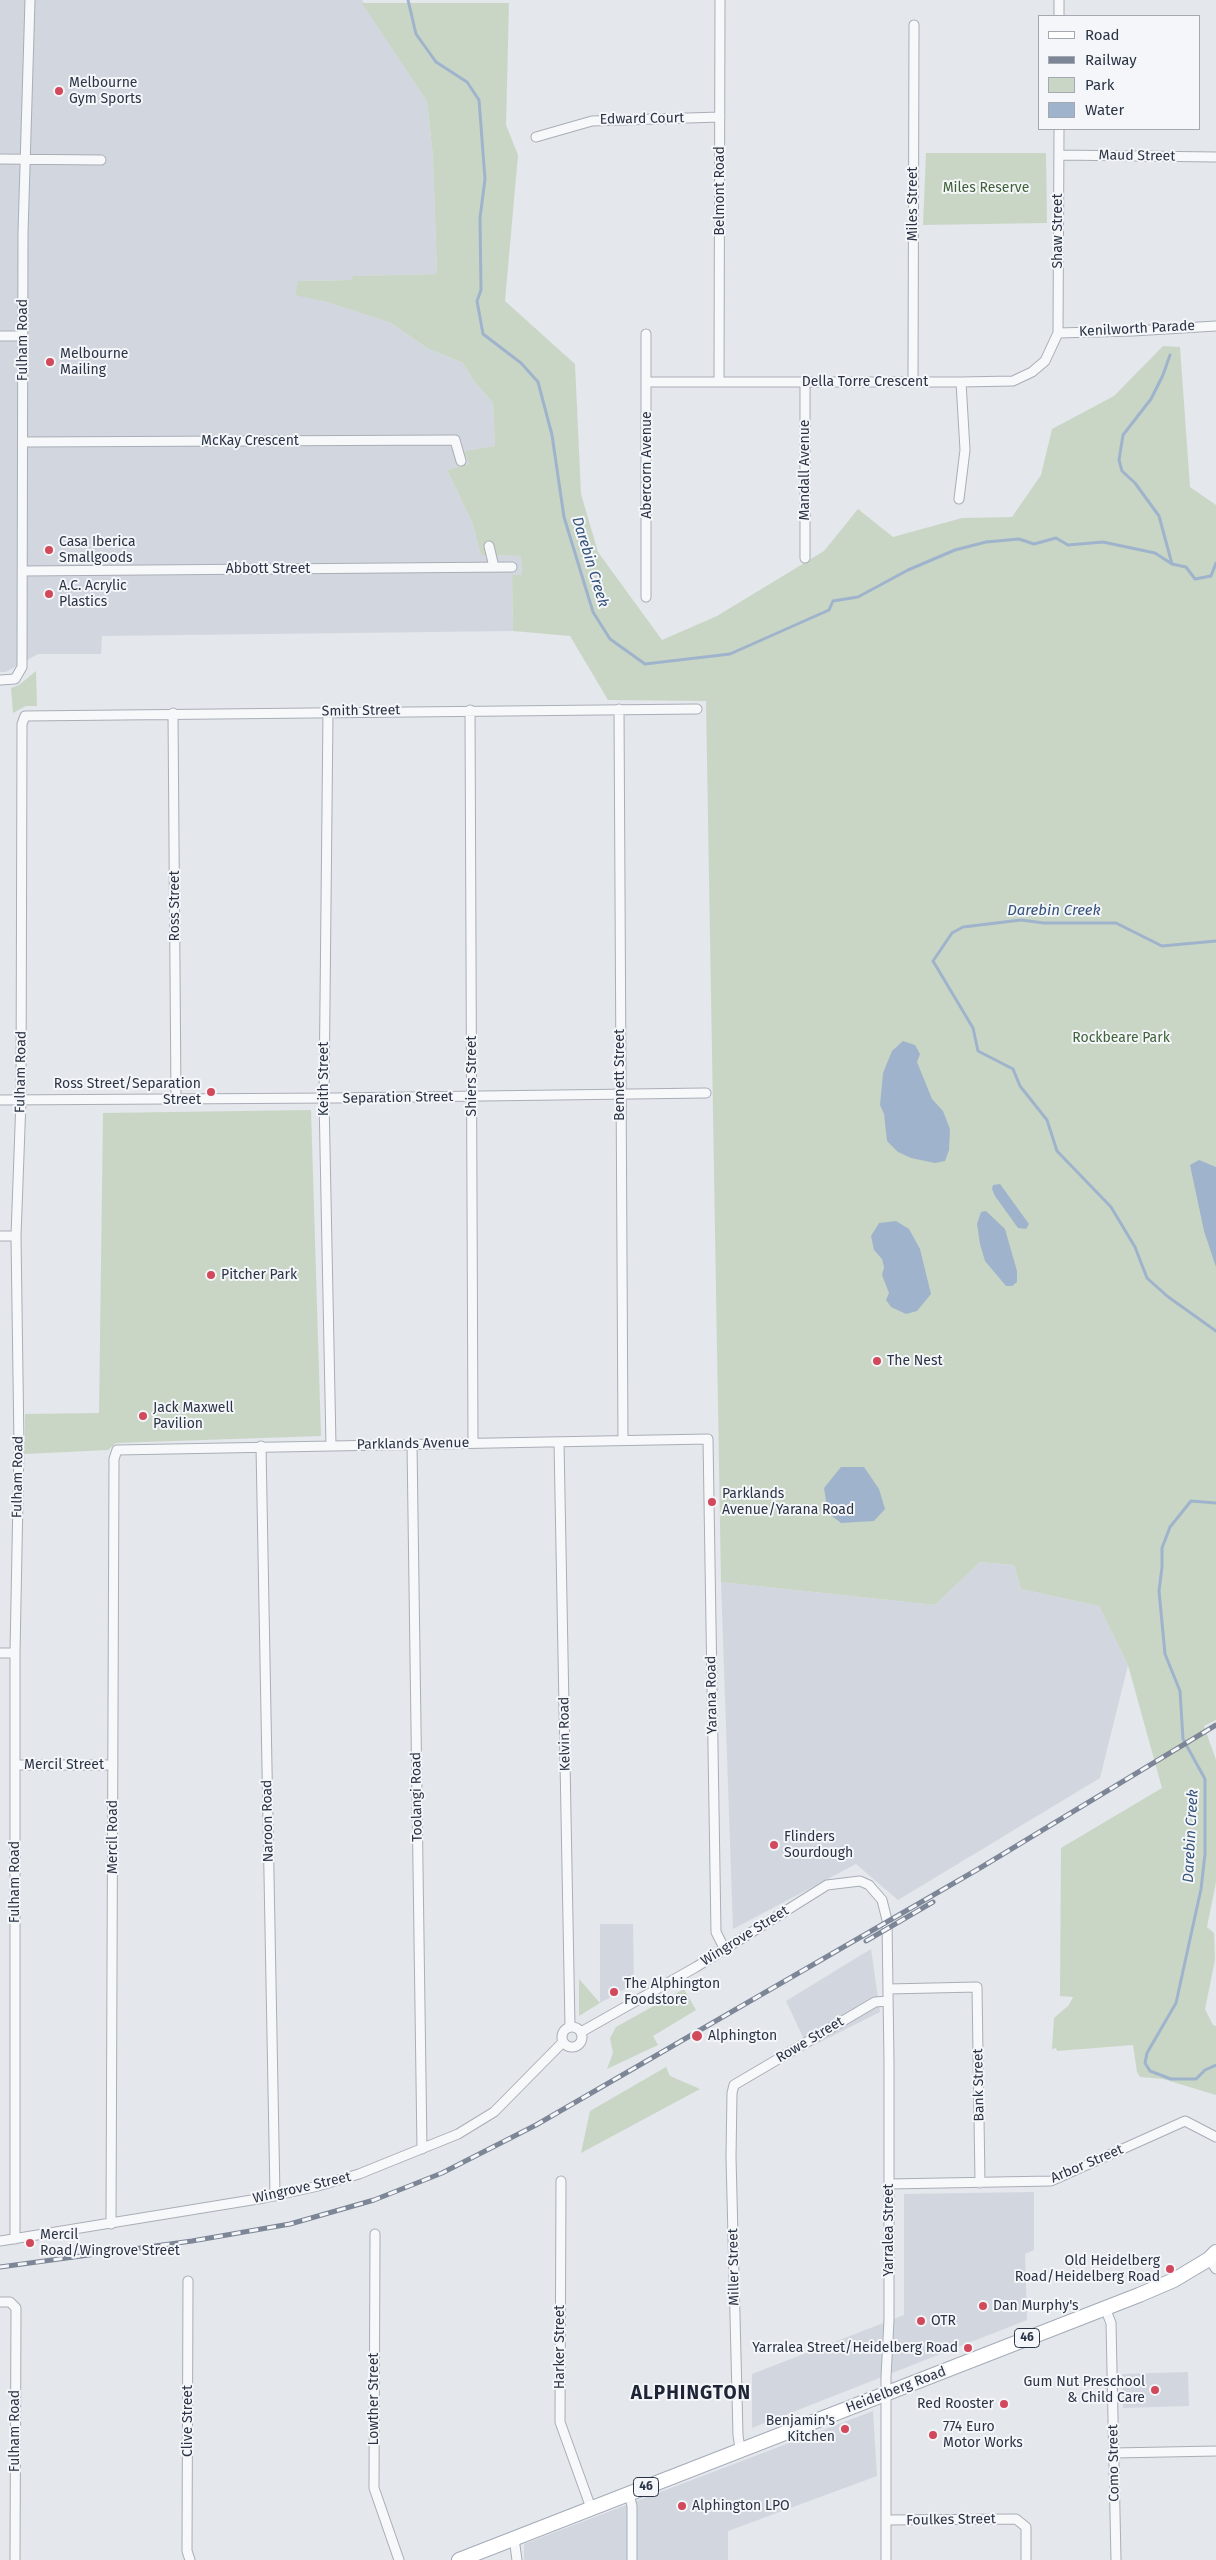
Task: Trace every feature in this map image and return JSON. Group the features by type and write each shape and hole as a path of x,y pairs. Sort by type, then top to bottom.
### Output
{"main road":[{"name":"Heidelberg Road","path":"459,2560 1105,2308 1174,2280 1214,2260"}],"street":[{"name":"Fulham Road","path":"0,680 16,679 22,667 24,160 30,0"},
{"name":"Belmont Road","path":"719,382 720,0"},
{"path":"1059,0 1059,15"},
{"name":"Miles Street","path":"913,382 914,25"},
{"name":"Edward Court","path":"536,137 592,120 720,117"},
{"name":"Shaw Street","path":"1058,333 1059,130"},
{"name":"Maud Street","path":"1058,155 1216,157"},
{"path":"0,159 101,160"},
{"name":"Kenilworth Parade","path":"1058,333 1216,326"},
{"name":"Della Torre Crescent","path":"647,382 1013,381 1032,372 1046,361 1058,333"},
{"name":"Abercorn Avenue","path":"646,334 646,597"},
{"path":"0,336 23,336"},
{"name":"Mandall Avenue","path":"805,382 805,558"},
{"path":"959,498 965,450 961,382"},
{"name":"McKay Crescent","path":"23,442 455,440 461,461"},
{"path":"489,546 494,567"},
{"name":"Abbott Street","path":"23,570 512,567"},
{"name":"Bennett Street","path":"619,709 622,1440"},
{"name":"Smith Street","path":"25,716 697,709"},
{"name":"Shiers Street","path":"470,710 473,1443"},
{"name":"Keith Street","path":"328,712 324,1098 331,1446"},
{"name":"Ross Street","path":"173,713 176,1099"},
{"name":"Fulham Road","path":"15,2239 15,1653 19,1446 16,1236 21,1100 22,724 25,716"},
{"name":"Separation Street","path":"0,1100 472,1097 706,1092"},
{"path":"0,1236 16,1236"},
{"name":"Parklands Avenue","path":"117,1450 708,1439"},
{"name":"Yarana Road","path":"708,1439 716,1932 724,1948"},
{"name":"Kelvin Road","path":"559,1442 570,2027"},
{"name":"Toolangi Road","path":"412,1444 422,2149"},
{"name":"Naroon Road","path":"261,1446 275,2196"},
{"name":"Mercil Road","path":"111,2224 114,1459 117,1450"},
{"path":"0,1653 15,1653"},
{"name":"Mercil Street","path":"16,1765 113,1765"},
{"name":"Wingrove Street","path":"582,2032 696,1967 827,1885 860,1881 869,1885 882,1900"},
{"name":"Yarralea Street","path":"882,1900 887,1920 888,1989 889,2320 886,2394 886,2560"},
{"name":"Bank Street","path":"888,1989 977,1987 980,2183"},
{"name":"Rowe Street","path":"734,2085 875,2002 888,2001"},
{"path":"570,2027 582,2032 582,2042 578,2047 571,2048 563,2042 563,2033 570,2027"},
{"name":"Wingrove Street","path":"0,2241 275,2196 359,2174 458,2134 494,2112 563,2042"},
{"name":"Miller Street","path":"734,2085 732,2093 732,2157 738,2435 740,2449"},
{"name":"Arbor Street","path":"889,2184 1056,2180 1185,2121 1216,2137"},
{"name":"Harker Street","path":"561,2181 560,2422 591,2508"},
{"name":"Lowther Street","path":"375,2234 374,2488 399,2560"},
{"name":"Clive Street","path":"188,2281 187,2551 190,2560"},
{"name":"Fulham Road","path":"0,2302 13,2303 16,2308 15,2560"},
{"name":"Como Street","path":"1105,2308 1111,2323 1116,2560"},
{"path":"1114,2453 1216,2451"},
{"path":"629,2494 632,2506 632,2560"},
{"name":"Foulkes Street","path":"886,2520 1016,2519 1026,2528 1026,2560"},
{"path":"514,2538 517,2560"}],"shaded area":[{"path":"0,0 362,0 427,101 433,158 437,274 353,276 353,280 299,281 295,294 327,302 391,323 427,348 463,363 473,380 493,403 495,446 464,451 469,464 447,470 472,522 481,555 521,556 522,575 512,576 513,631 102,636 101,654 38,654 6,672 0,672"},
{"path":"980,1562 1014,1565 1021,1589 1099,1606 1128,1665 1100,1778 898,1900 856,1864 733,1929 721,1582 935,1605"},
{"path":"600,1924 633,1924 634,1984 600,2003"},
{"path":"871,1949 880,2012 808,2048 786,2001"},
{"path":"1034,2192 1034,2250 1025,2254 1027,2320 752,2428 752,2374 904,2315 904,2194"},
{"name":"Gum Nut Preschool & Child Care","path":"1188,2372 1189,2406 1123,2408 1122,2374"},
{"path":"873,2411 877,2476 728,2531 728,2560 524,2560 524,2544"}],"green space":[{"name":"Rockbeare Park","path":"362,3 509,3 506,125 518,155 505,301 575,364 581,494 598,552 662,640 717,616 824,551 858,509 893,537 962,518 1012,517 1041,475 1052,429 1114,396 1163,346 1180,347 1190,487 1216,505 1216,1720 1204,1726 1216,1760 1216,1882 1207,1927 1214,1933 1215,1960 1205,2009 1213,2025 1216,2026 1216,2095 1163,2079 1140,2077 1137,2072 1133,2045 1057,2051 1056,2048 1052,2049 1054,2018 1069,2005 1073,1997 1060,1996 1061,1848 1162,1788 1128,1665 1099,1606 1021,1589 1014,1565 980,1562 935,1605 721,1582 706,701 608,700 570,636 513,631 512,575 522,575 521,556 481,555 472,522 447,470 469,464 464,451 495,446 493,403 473,380 463,363 427,348 391,323 327,302 295,295 298,281 352,280 353,276 437,274 433,157 427,101"},
{"name":"Miles Reserve","path":"926,153 1046,153 1047,223 923,225"},
{"path":"36,671 37,706 26,706 13,713 11,688 19,685"},
{"name":"Pitcher Park","path":"311,1110 321,1436 116,1443 108,1450 25,1454 25,1414 99,1413 103,1113"},
{"path":"579,1979 600,2003 579,2016"},
{"path":"684,1989 696,2010 653,2036 658,2045 607,2069 613,2053 610,2038 616,2027"},
{"path":"666,2067 670,2076 700,2089 581,2153 590,2111"}],"water":[{"path":"903,1041 915,1045 920,1054 917,1062 932,1099 943,1111 950,1129 949,1150 945,1161 935,1163 911,1158 898,1152 887,1141 884,1114 880,1105 883,1073 892,1051"},
{"path":"1199,1160 1216,1167 1216,1267 1204,1231 1190,1165"},
{"path":"1000,1184 1029,1224 1026,1229 1018,1228 995,1196 992,1189 993,1185"},
{"path":"986,1211 1005,1229 1017,1271 1017,1282 1012,1286 1006,1286 985,1261 977,1224 981,1212"},
{"path":"896,1221 909,1229 920,1249 931,1294 917,1311 906,1314 891,1307 886,1300 889,1293 882,1275 884,1267 882,1259 874,1250 871,1236 879,1223"},
{"path":"841,1467 864,1467 879,1489 885,1509 874,1521 841,1523 828,1513 824,1488"}],"waterway":[{"name":"Darebin Creek","path":"408,0 416,34 436,62 467,82 479,100 485,179 480,218 481,290 477,301 483,334 521,363 538,382 552,435 564,517 593,612 610,639 645,664 730,654 829,610 833,601 858,597 908,570 955,550 986,542 1019,539 1034,544 1056,538 1068,545 1103,542 1155,553 1172,564 1186,567 1195,579 1211,576 1216,563"},
{"path":"1170,355 1163,375 1151,399 1123,435 1119,460 1122,471 1135,483 1159,516 1172,564"},
{"name":"Darebin Creek","path":"1216,941 1162,946 1116,923 1044,923 1021,920 963,927 952,933 933,961 973,1028 978,1051 1013,1069 1020,1086 1047,1120 1057,1151 1111,1207 1135,1247 1147,1278 1167,1296 1216,1331"},
{"name":"Darebin Creek","path":"1216,1503 1191,1501 1170,1527 1162,1548 1159,1591 1165,1654 1180,1691 1183,1739 1205,1779 1205,1854 1201,1889 1176,2003 1147,2053 1145,2063 1150,2071 1171,2079 1196,2079 1205,2070 1216,2065"}],"railway":[{"path":"0,2267 192,2241 290,2224 374,2200 442,2173 536,2125 980,1868 1216,1725"},
{"path":"866,1941 933,1902"}],"place":[{"name":"Melbourne Gym Sports","path":"59,91"},
{"name":"Melbourne Mailing","path":"50,362"},
{"name":"Casa Iberica Smallgoods","path":"49,550"},
{"name":"A.C. Acrylic Plastics","path":"49,594"},
{"name":"Ross Street/Separation Street","path":"211,1092"},
{"name":"Pitcher Park","path":"211,1275"},
{"name":"The Nest","path":"877,1361"},
{"name":"Jack Maxwell Pavilion","path":"143,1416"},
{"name":"Parklands Avenue/Yarana Road","path":"712,1502"},
{"name":"Flinders Sourdough","path":"774,1845"},
{"name":"The Alphington Foodstore","path":"614,1992"},
{"name":"Alphington","path":"697,2036"},
{"name":"Mercil Road/Wingrove Street","path":"30,2243"},
{"name":"Old Heidelberg Road/Heidelberg Road","path":"1170,2269"},
{"name":"Dan Murphy's","path":"983,2306"},
{"name":"OTR","path":"921,2321"},
{"name":"Yarralea Street/Heidelberg Road","path":"968,2348"},
{"name":"Gum Nut Preschool & Child Care","path":"1155,2390"},
{"name":"Red Rooster","path":"1004,2404"},
{"name":"Benjamin's Kitchen","path":"845,2429"},
{"name":"774 Euro Motor Works","path":"933,2435"},
{"name":"Alphington LPO","path":"682,2506"}],"district":[{"name":"ALPHINGTON","path":"691,2394"}]}
